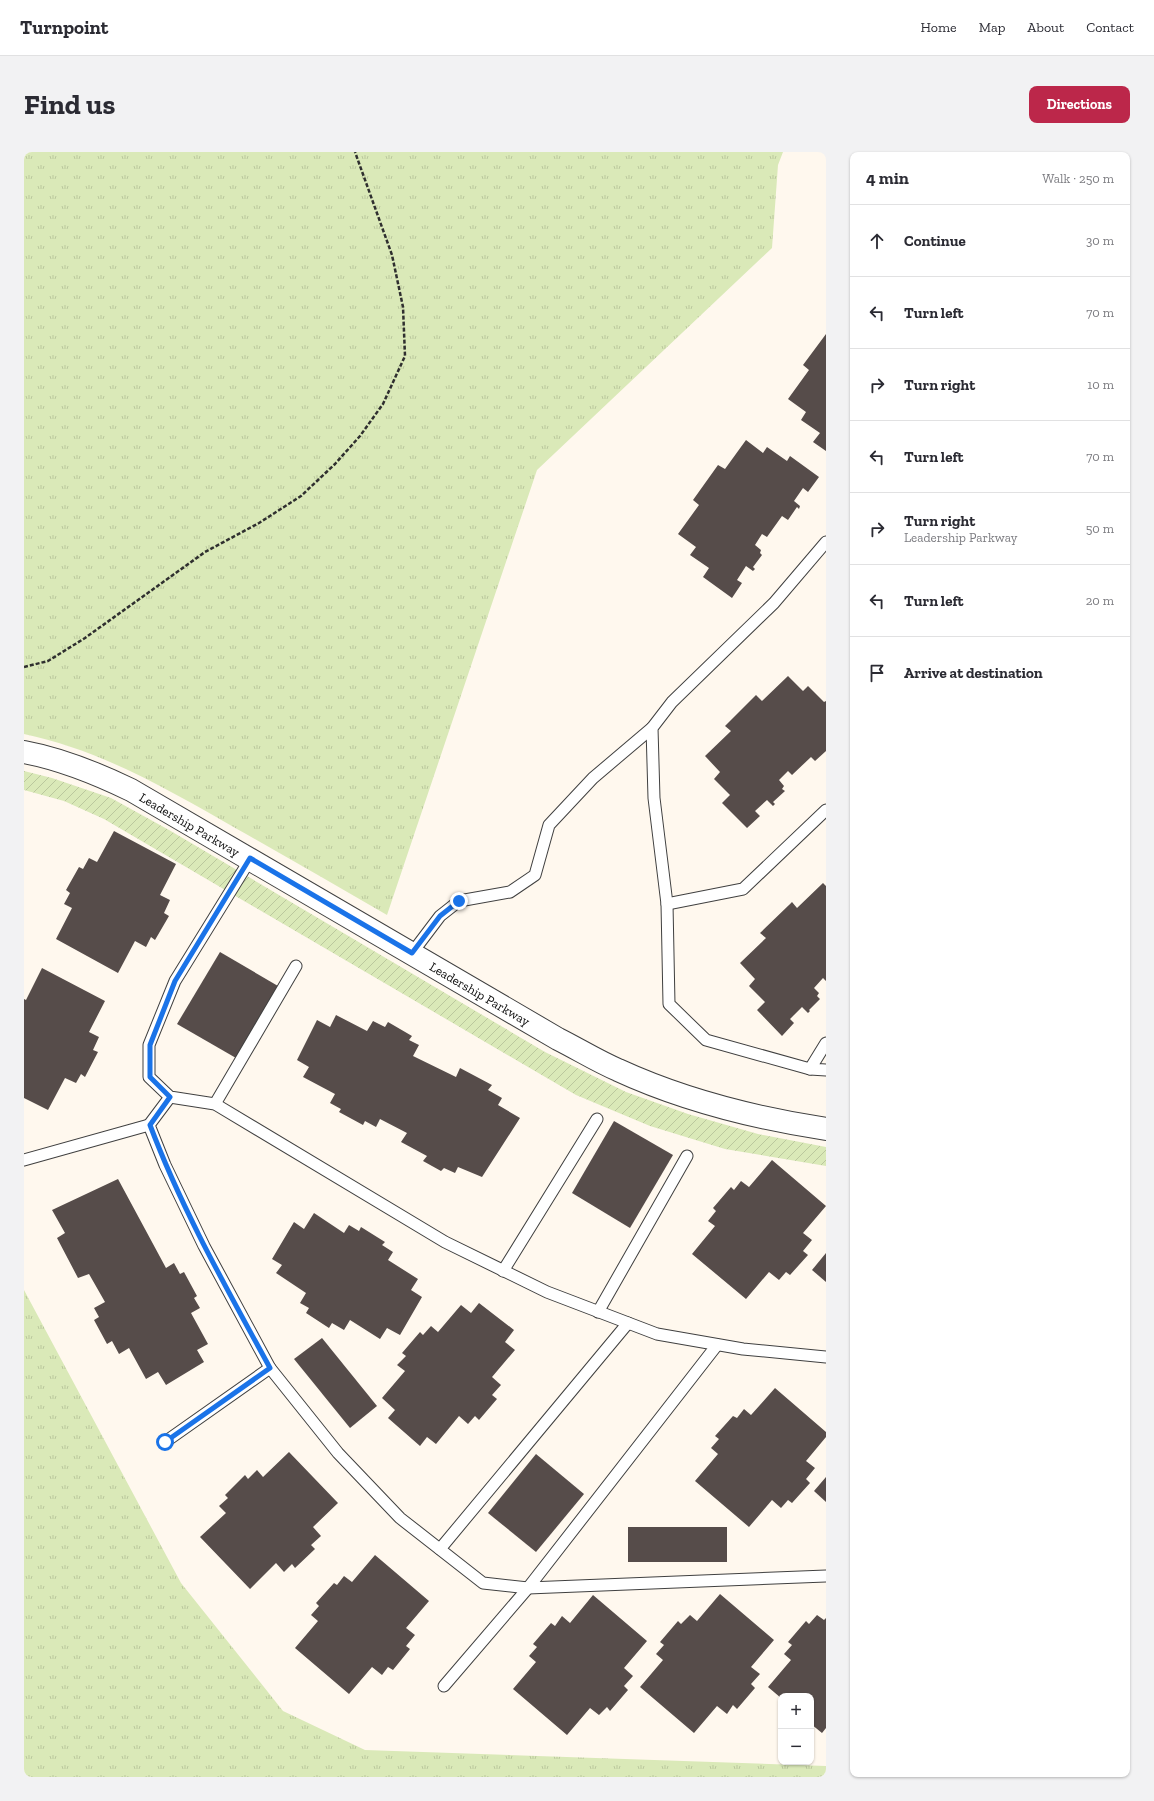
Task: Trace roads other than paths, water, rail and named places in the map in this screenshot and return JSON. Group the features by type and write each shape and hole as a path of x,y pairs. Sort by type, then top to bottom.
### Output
{"street":[{"name":"Leadership Parkway","path":"24,752 53,758 93,771 131,790 250,858 558,1039 618,1070 673,1092 726,1108 788,1123 826,1129"}],"lane":[{"path":"412,953 440,916 459,901 510,892 534,875 549,825 593,778 652,728 672,702 774,603 826,542"},
{"path":"652,728 654,798 667,904 669,1004 706,1040 810,1069 826,1070"},
{"path":"667,904 742,889 826,810"},
{"path":"250,858 175,981 150,1045 150,1077 170,1097 215,1104 445,1242 546,1292 657,1334 743,1349 826,1357"},
{"path":"215,1104 296,966"},
{"path":"810,1069 826,1043"},
{"path":"24,1160 150,1125 170,1097"},
{"path":"503,1271 597,1118"},
{"path":"150,1125 165,1165 204,1246 270,1368 338,1453 400,1518 483,1583 528,1588 826,1576"},
{"path":"598,1312 687,1156"},
{"path":"440,1549 628,1323"},
{"path":"444,1686 528,1588 718,1345"},
{"path":"165,1442 270,1368"}]}
